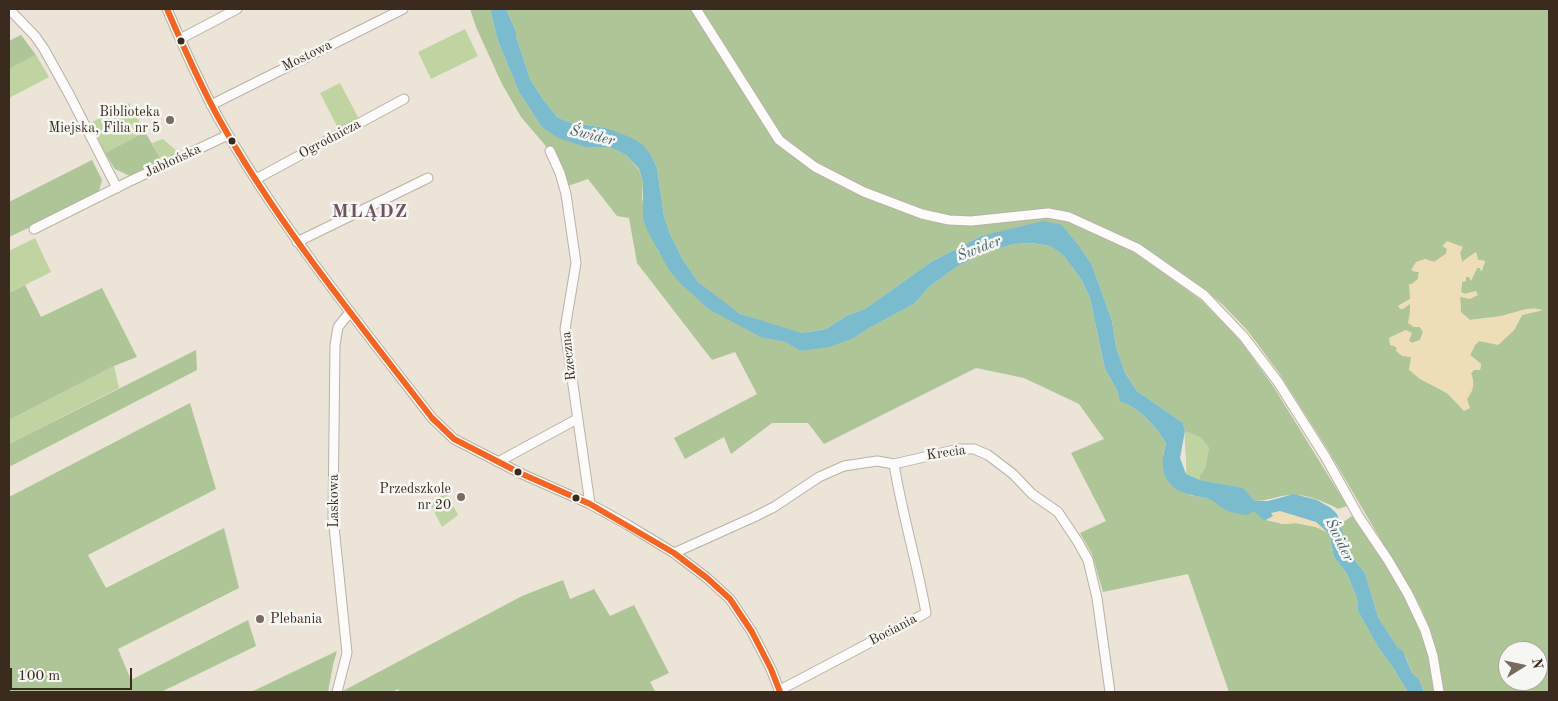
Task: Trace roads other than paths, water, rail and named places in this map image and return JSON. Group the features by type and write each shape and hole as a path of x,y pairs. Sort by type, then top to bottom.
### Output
{"street":[{"path":"9,9 35,36 44,49 70,94 117,188"},
{"path":"167,9 211,105 256,179 298,242 432,418 454,439 498,462 590,504 674,553 707,578 730,599 752,632 780,691"},
{"path":"180,38 237,9"},
{"name":"Mostowa","path":"211,105 403,9"},
{"path":"696,9 779,140 815,167 864,192 922,214 949,220 971,222 1048,213 1069,217 1137,248 1204,295 1244,337 1278,382 1326,458 1359,517 1403,585 1425,630 1433,656 1439,692"},
{"name":"Ogrodnicza","path":"256,179 404,99"},
{"name":"Jabłońska","path":"34,229 228,135"},
{"name":"Rzeczna","path":"550,151 560,173 566,194 576,263 565,329 590,504"},
{"path":"298,242 428,178"},
{"name":"Laskowa","path":"337,692 346,652 333,517 335,345 338,327 350,312"},
{"path":"498,462 578,419"},
{"name":"Krecia","path":"674,553 774,507 819,477 844,466 877,461 894,464 959,449 974,449 988,455 1013,474 1032,494 1058,512 1078,542 1088,560 1092,573 1103,632 1110,692"},
{"name":"Bociania","path":"780,691 926,612 894,464"}],"water":[{"name":"Świder","path":"490,9 506,9 516,32 530,79 557,117 568,122 606,128 632,138 643,145 651,155 657,168 664,216 670,234 682,258 698,282 740,314 802,333 826,329 846,316 865,309 931,262 981,236 1043,221 1062,225 1092,265 1112,321 1116,347 1125,373 1137,391 1183,423 1185,431 1180,458 1186,474 1200,480 1243,488 1255,501 1268,501 1294,494 1317,500 1331,508 1337,514 1347,546 1365,573 1378,617 1398,648 1403,651 1412,673 1419,679 1424,692 1408,692 1378,647 1358,611 1357,598 1347,574 1334,557 1330,538 1327,532 1316,522 1280,511 1271,513 1273,516 1266,520 1262,519 1254,511 1247,515 1232,512 1209,499 1183,492 1169,483 1163,470 1166,444 1147,418 1127,404 1120,402 1117,390 1105,369 1090,298 1081,279 1063,255 1050,246 1031,243 1014,244 984,253 958,266 929,287 914,304 854,338 829,347 800,351 785,342 763,338 710,310 681,284 669,270 647,230 643,218 643,182 639,169 626,155 610,147 585,147 558,138 541,126 519,92 498,41"}],"place":[{"name":"Biblioteka Miejska, Filia nr 5","path":"170,120"},
{"name":"Przedszkole nr 20","path":"461,497"},
{"name":"Plebania","path":"260,619"}],"district":[{"name":"MLĄDZ","path":"370,212"}]}
